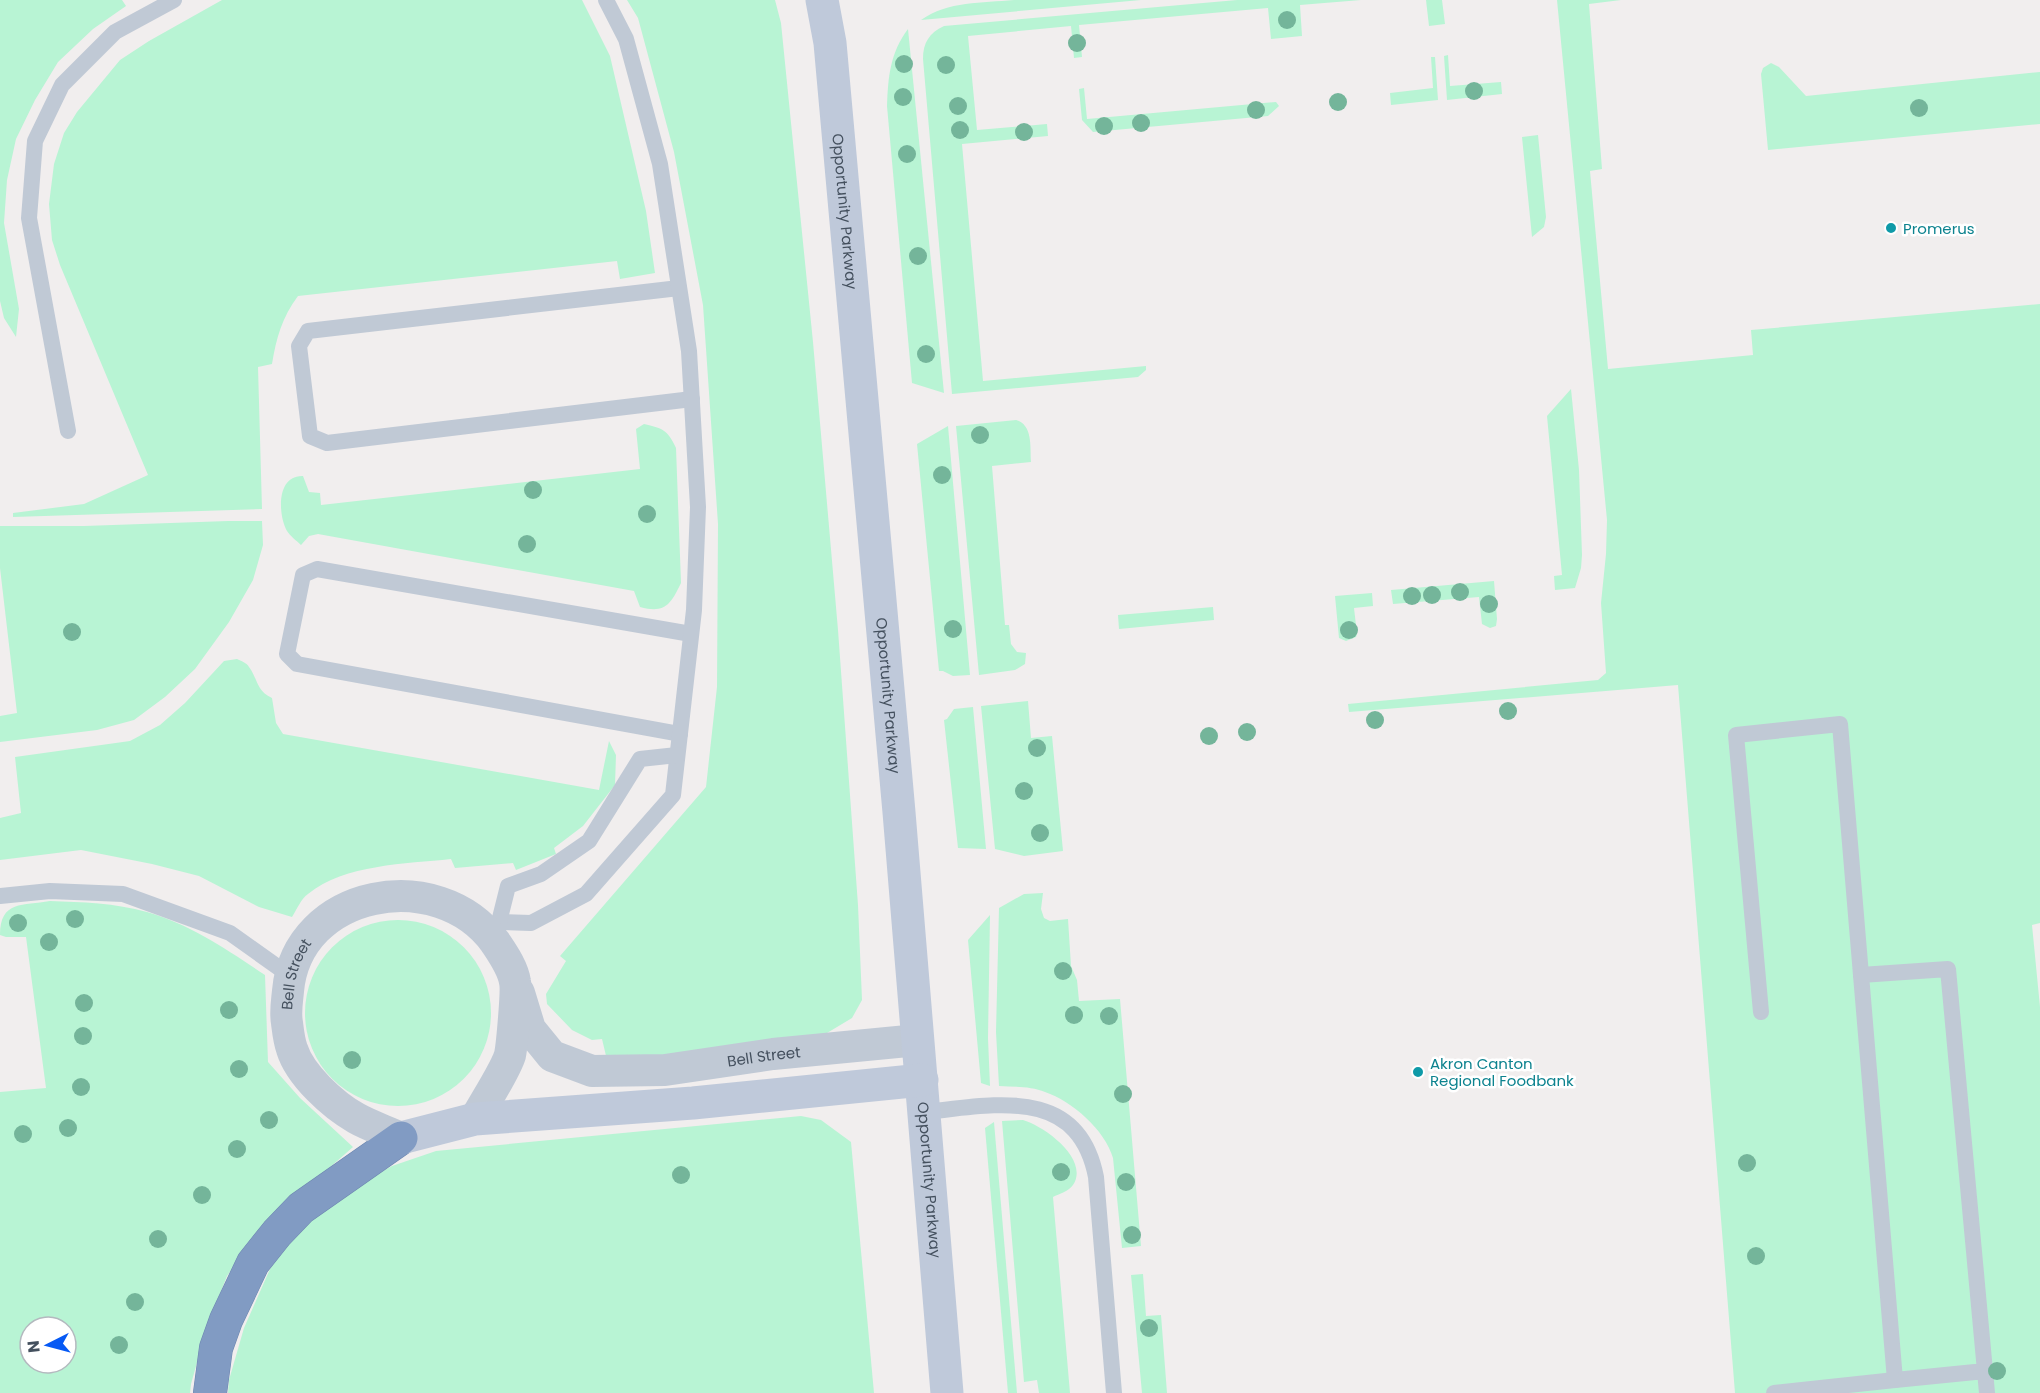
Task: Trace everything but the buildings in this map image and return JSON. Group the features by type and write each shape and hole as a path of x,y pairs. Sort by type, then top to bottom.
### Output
{"highway":[{"path":"210,1393 216,1348 238,1292 253,1263 277,1233 302,1208 401,1138"}],"main road":[{"name":"Opportunity Parkway","path":"822,0 830,42 925,1112 947,1393"},
{"path":"401,1138 475,1119 693,1103 922,1080"}],"street":[{"name":"Bell Street","path":"401,1138 355,1117 322,1093 300,1066 292,1050 285,1015 289,975 300,948 319,926 343,909 370,900 406,896 440,902 493,927 516,983 530,1029 552,1056 592,1071 664,1070 773,1054 918,1040"},
{"name":"Bell Street","path":"475,1119 509,1056 516,983"}],"lane":[{"path":"68,431 29,218 35,141 62,86 115,32 174,0"},
{"path":"606,0 626,39 660,164 689,351 698,507 691,634 673,795 586,894 531,923 493,927 508,886 541,874 589,841 640,759 677,755"},
{"path":"679,288 309,331 299,346 310,436 327,443 692,399"},
{"path":"680,734 297,664 287,654 303,575 317,569 691,634"},
{"path":"1761,1011 1736,735 1840,724 1895,1380"},
{"path":"0,896 50,891 123,894 230,933 289,975"},
{"path":"1861,975 1948,969 1988,1393"},
{"path":"925,1112 997,1105 1025,1105 1046,1111 1060,1119 1086,1146 1092,1158 1096,1177 1114,1393"},
{"path":"1778,1393 1985,1371"}],"green space":[{"path":"0,0 122,0 126,6 93,29 58,62 35,100 16,139 7,180 4,223 19,309 16,337 4,318 0,301"},
{"path":"222,0 582,0 610,56 646,211 655,273 620,279 617,261 298,296 280,329 272,364 258,367 262,509 13,517 13,513 84,504 148,475 60,265 52,240 49,204 54,164 64,133 77,112 120,60"},
{"path":"627,0 775,0 781,23 813,342 838,630 858,905 862,1000 852,1018 817,1039 720,1053 607,1060 602,1039 592,1040 572,1030 547,1004 546,994 566,961 560,956 706,787 717,687 718,524 703,305 674,152 638,18"},
{"path":"1014,0 1141,0 921,20 942,9 954,6"},
{"path":"1237,0 1361,0 1300,5 1302,36 1271,39 1268,8 1079,25 1082,57 1074,58 1071,26 968,36 977,130 1047,124 1048,136 962,144 983,381 1146,366 1146,370 1138,377 952,394 923,59 928,39 944,26"},
{"path":"1426,0 1442,0 1445,24 1429,26"},
{"path":"1557,0 1621,0 1589,4 1602,169 1590,171 1608,369 1753,355 1751,330 2040,304 2040,923 2032,925 2040,1007 2040,1393 1735,1393 1678,685 1349,712 1348,704 1598,680 1606,673 1601,603 1607,520"},
{"path":"908,29 944,393 912,383 887,106 891,66 897,47"},
{"path":"1448,55 1450,86 1501,82 1502,94 1447,100 1444,56"},
{"path":"1431,57 1435,57 1438,100 1391,105 1390,93 1433,88"},
{"path":"1771,63 1779,67 1806,96 2040,72 2040,124 1768,150 1761,74 1763,68"},
{"path":"1084,88 1087,119 1276,102 1279,106 1268,116 1093,132 1082,120 1079,89"},
{"path":"1538,135 1546,217 1544,227 1532,237 1522,137"},
{"path":"1571,389 1579,470 1581,568 1575,588 1555,590 1554,576 1562,575 1547,416"},
{"path":"1016,420 1028,431 1031,462 992,466 1005,625 1009,625 1011,644 1017,652 1026,653 1025,664 1015,670 979,675 956,426"},
{"path":"644,424 664,431 676,448 681,583 670,602 661,608 640,607 634,591 318,534 309,536 301,545 288,533 284,524 282,497 288,482 294,477 303,476 309,492 320,493 321,505 640,469 636,429"},
{"path":"948,426 970,675 953,676 939,671 917,444"},
{"path":"262,521 263,545 253,580 229,622 195,669 165,697 134,720 97,730 0,742 0,716 17,713 0,568 0,526 84,526"},
{"path":"1494,581 1497,619 1496,626 1490,628 1482,624 1479,597 1393,604 1391,590"},
{"path":"1372,593 1373,606 1354,608 1356,637 1346,641 1339,638 1335,596"},
{"path":"1213,607 1214,620 1119,629 1118,615"},
{"path":"237,659 248,666 263,692 272,698 276,723 283,734 599,790 609,741 616,755 615,785 583,826 554,848 556,854 516,870 513,863 455,868 451,859 396,864 358,871 323,884 308,894 292,917 259,907 199,876 81,850 0,860 0,818 21,813 15,757 130,741 160,725 185,703 224,661"},
{"path":"1028,701 1031,738 1052,736 1063,851 1024,856 995,849 981,706"},
{"path":"973,707 986,849 958,848 944,720 954,709"},
{"path":"1043,893 1041,909 1044,918 1050,921 1068,919 1071,966 1077,980 1079,1001 1120,999 1141,1246 1122,1248 1113,1158 1109,1147 1095,1127 1076,1109 1055,1096 1040,1090 999,1086 996,1032 999,908 1024,894"},
{"path":"50,901 98,903 147,912 194,931 265,975 268,1062 300,1098 353,1147 261,1228 227,1276 207,1327 190,1393 0,1393 0,1092 46,1088 26,937 0,935 4,916 9,910 22,905"},
{"path":"990,915 988,1038 990,1086 981,1083 968,940"},
{"path":"398,920 433,927 464,947 484,978 491,1013 484,1048 464,1079 433,1099 398,1106 363,1099 332,1079 312,1048 305,1013 312,978 332,947 363,927"},
{"path":"801,1116 821,1120 851,1142 874,1393 228,1393 229,1380 244,1328 281,1244 326,1202 392,1166 436,1151"},
{"path":"1023,1120 1053,1136 1062,1145 1075,1165 1077,1175 1073,1185 1053,1197 1070,1393 1039,1393 1037,1380 1024,1382 1002,1121"},
{"path":"994,1122 1017,1393 1008,1393 985,1128"},
{"path":"1143,1274 1146,1316 1161,1315 1167,1393 1142,1393 1131,1275"}],"place":[{"name":"Promerus","path":"1891,228"},
{"name":"Akron Canton Regional Foodbank","path":"1418,1072"}]}
